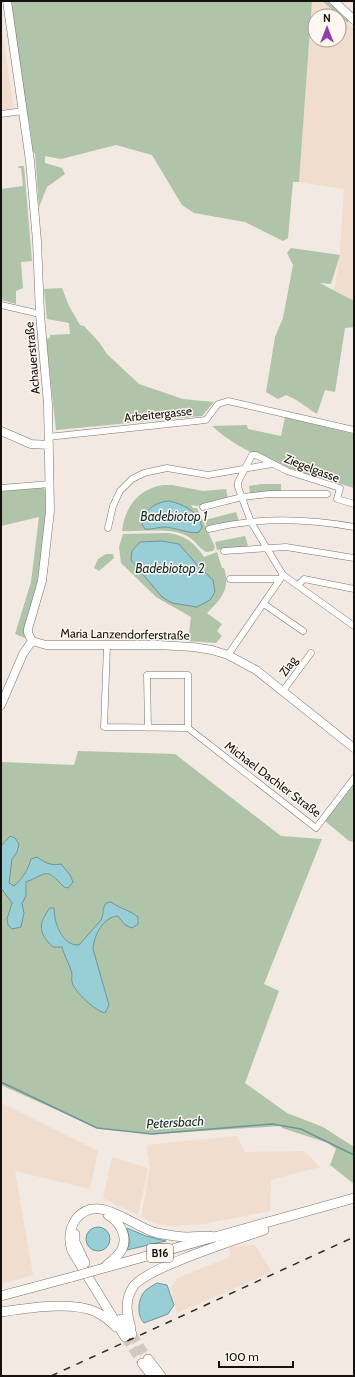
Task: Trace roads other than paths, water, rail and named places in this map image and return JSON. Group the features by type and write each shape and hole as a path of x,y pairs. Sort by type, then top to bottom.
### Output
{"main road":[{"name":"B16","path":"1,1296 287,1218 354,1198"},
{"path":"129,1335 72,1251 69,1236 71,1228 78,1216 89,1210 109,1210 134,1224 156,1233 188,1237 206,1235 216,1237"},
{"path":"104,1268 119,1252 124,1236 122,1228 116,1220 106,1214 97,1214 82,1221 76,1229 75,1242 81,1256 129,1335"},
{"path":"129,1335 126,1304 130,1292 140,1279 190,1257 279,1225 287,1218"},
{"path":"1,1312 59,1306 87,1309 105,1317 129,1335"},
{"path":"152,1376 145,1361 161,1376"}],"street":[{"name":"Achauerstraße","path":"7,1 23,111 37,242 40,314 48,404 50,511 45,562 39,594 28,629 32,641"},
{"path":"334,1 354,20"},
{"path":"1,114 23,111"},
{"path":"1,305 40,314"},
{"name":"Arbeitergasse","path":"48,440 206,420 218,404 228,401 354,430"},
{"path":"1,431 25,442 31,439 48,440"},
{"name":"Ziegelgasse","path":"246,467 252,455 287,471 340,488 337,498 354,504"},
{"path":"108,528 110,514 120,491 132,480 144,473 167,468 208,475 246,467 272,464"},
{"path":"246,467 238,482 242,498 251,522 281,577"},
{"path":"1,488 50,484"},
{"path":"203,507 242,498 283,494 327,494"},
{"path":"209,529 251,522 292,519 316,520 354,527"},
{"path":"224,551 266,547 310,550 354,558"},
{"path":"228,655 281,577"},
{"path":"230,579 281,577 298,585 354,626"},
{"path":"298,585 304,579 354,589"},
{"path":"264,604 303,631"},
{"path":"1,705 23,654 32,641"},
{"name":"Maria Lanzendorferstraße","path":"32,641 41,644 107,646 158,645 193,647 212,650 228,655 242,661 284,691 354,748"},
{"path":"107,646 104,727 148,728 188,728 188,675 148,675 148,728"},
{"name":"Ziag","path":"284,691 311,653"},
{"name":"Michael Dachler Straße","path":"188,728 316,828 354,778"}],"water":[{"name":"Badebiotop 1","path":"169,501 185,506 197,517 202,527 199,532 196,533 164,527 145,529 142,524 148,511 159,503"},
{"name":"Badebiotop 2","path":"161,541 179,544 199,567 213,580 215,592 210,600 197,607 172,603 162,597 131,560 132,551 140,542"},
{"path":"10,836 15,838 19,844 17,852 12,859 9,883 14,886 25,874 31,859 37,857 48,864 61,864 70,875 73,882 68,888 64,887 50,874 43,874 26,882 26,896 22,903 24,913 21,927 12,929 8,925 7,919 12,903 1,888 1,846"},
{"path":"111,902 138,917 138,924 132,928 125,925 118,916 113,917 104,923 95,938 93,949 109,1005 105,1013 91,1005 77,991 72,982 72,972 62,947 53,947 42,933 41,928 46,914 50,908 54,908 57,927 64,938 68,942 79,945 101,920 106,903"},
{"path":"98,1227 106,1231 110,1239 106,1247 98,1251 90,1247 86,1239 90,1231"},
{"path":"127,1228 146,1236 166,1241 127,1250 130,1242"},
{"path":"157,1283 167,1285 174,1305 168,1314 144,1323 141,1320 139,1311 141,1297 146,1290"}],"waterway":[{"name":"Petersbach","path":"1,1082 97,1128 152,1134 272,1124 301,1129 354,1155"}],"tunnel":[{"path":"132,1334 148,1359"},
{"path":"125,1337 142,1363"}],"railway":[{"path":"51,1376 354,1237"}]}
